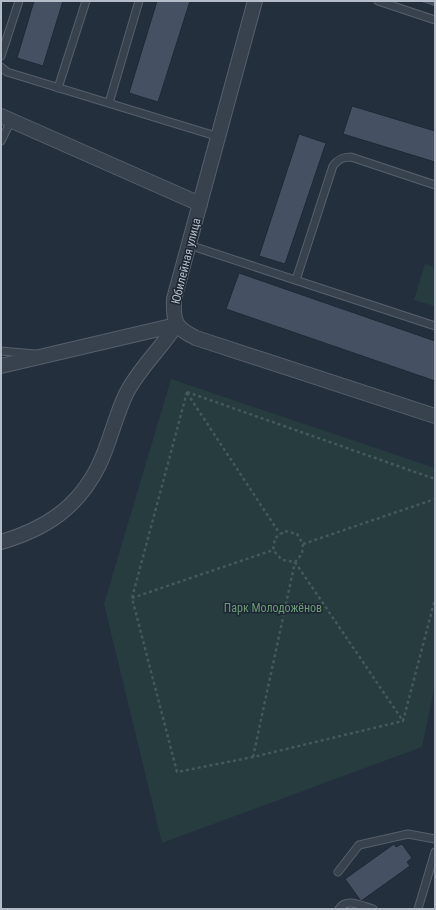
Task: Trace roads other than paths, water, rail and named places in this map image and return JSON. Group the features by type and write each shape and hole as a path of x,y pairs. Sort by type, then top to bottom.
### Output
{"street":[{"name":"Юбилейная улица","path":"176,325 173,313 174,299 255,1"},
{"path":"6,119 200,204"},
{"path":"1,366 176,325"},
{"path":"176,325 196,338 435,416"},
{"path":"1,542 51,522 78,498 98,466 126,395 138,372 169,337 176,325"}],"lane":[{"path":"1,56 19,1"},
{"path":"58,88 86,1"},
{"path":"109,103 140,1"},
{"path":"378,1 435,20"},
{"path":"1,66 7,72 219,138"},
{"path":"1,142 6,119"},
{"path":"296,280 333,166 341,158 351,157 435,185"},
{"path":"189,245 435,326"},
{"path":"1,351 50,355"},
{"path":"338,872 360,845 408,834 435,839"},
{"path":"418,909 435,852"},
{"path":"340,909 346,903 350,903 372,909"}],"park label":[{"name":"Парк Молодожёнов","path":"273,608"}]}
